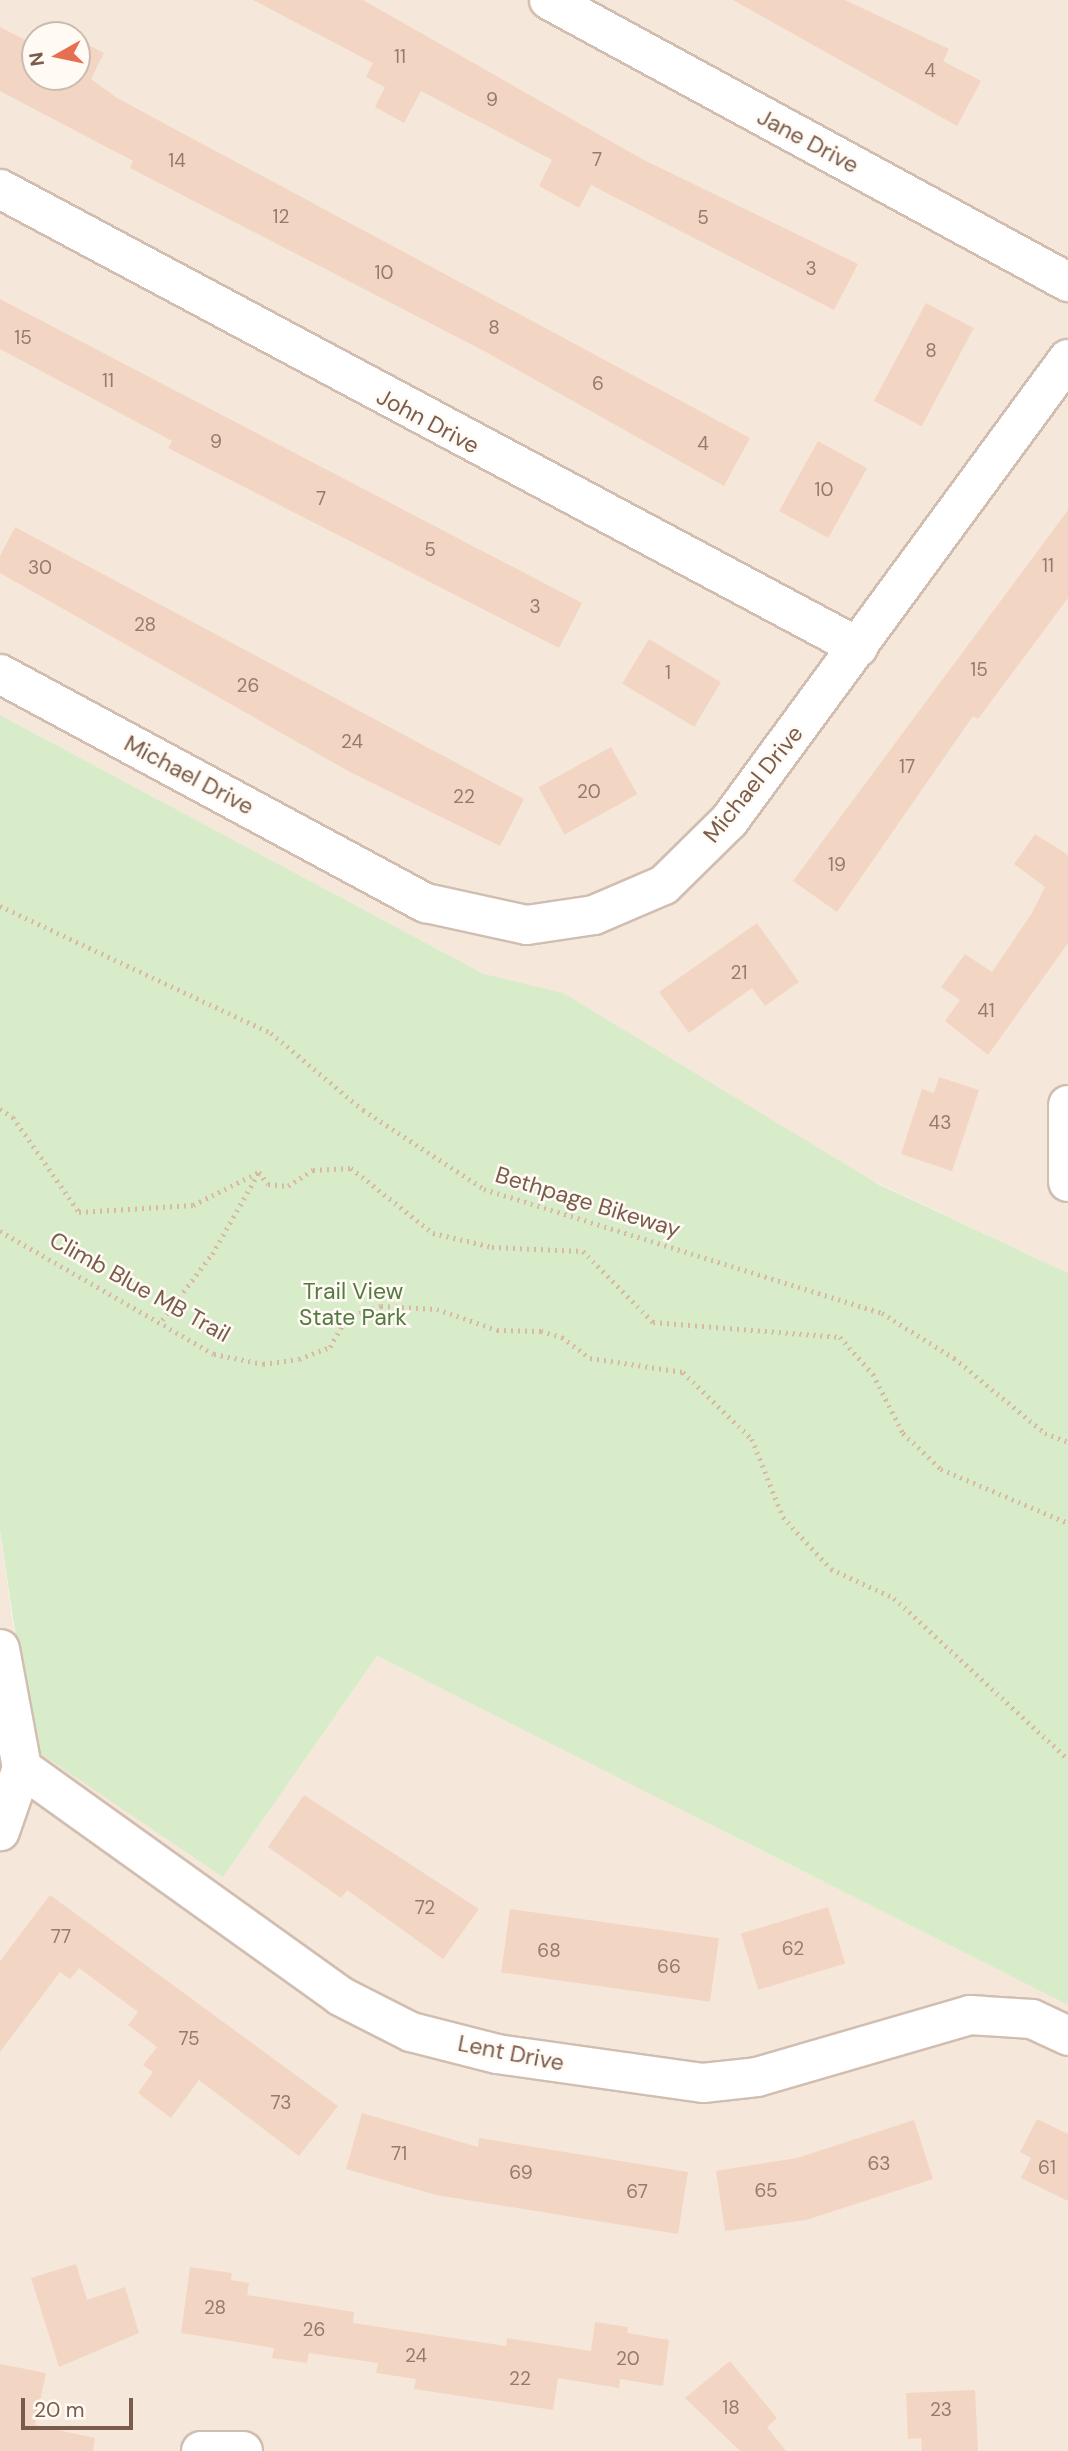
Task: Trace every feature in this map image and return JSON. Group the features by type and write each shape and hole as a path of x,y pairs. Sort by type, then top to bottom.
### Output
{"street":[{"name":"Jane Drive","path":"549,0 1068,282"},
{"name":"John Drive","path":"0,189 858,647"},
{"name":"Michael Drive","path":"0,674 426,903 527,925 594,915 664,885 729,821 1068,359"},
{"path":"1068,1105 1068,1181"},
{"path":"0,1649 22,1769 0,1831"},
{"name":"Lent Drive","path":"22,1769 340,1996 423,2035 497,2054 703,2083 757,2077 970,2015 1032,2019 1068,2036"},
{"path":"201,2451 243,2451"}],"path":[{"name":"Bethpage Bikeway","path":"0,906 271,1033 363,1110 484,1189 882,1313 954,1358 1045,1433 1068,1442"},
{"path":"0,1109 13,1117 79,1212 193,1205 259,1172"},
{"path":"259,1172 268,1184 288,1186 313,1170 351,1168 433,1233 492,1247 583,1251 653,1322 840,1337 873,1374 903,1433 941,1469 1068,1523"},
{"path":"162,1320 212,1254 259,1172"},
{"name":"Climb Blue MB Trail","path":"0,1231 162,1320 214,1354 263,1364 330,1347 346,1318 381,1306 437,1309 497,1330 562,1337 590,1358 683,1372 752,1439 783,1517 831,1569 894,1598 1068,1759"}],"shaded area":[{"path":"0,0 1068,0 1068,1273 854,1172 0,715"},
{"path":"0,1530 17,1653 223,1877 377,1656 1068,2005 1068,2451 0,2451"}],"green space":[{"name":"Trail View State Park","path":"0,715 484,974 563,993 878,1184 1068,1273 1068,2005 377,1656 223,1877 32,1748 0,1530"}],"building":[{"path":"253,0 363,0 642,159 858,264 834,310 591,185 579,208 539,186 552,160 421,91 404,123 375,107 385,87 366,77 373,63"},
{"path":"733,0 845,0 949,49 943,61 981,81 957,126"},
{"path":"0,27 21,38 21,91 91,91 91,79 117,98 750,438 724,486 484,351 130,168 133,161 0,91"},
{"path":"91,46 104,53 91,79"},
{"path":"0,299 582,603 559,648 168,448 172,441 0,349"},
{"path":"926,303 974,328 922,426 874,401"},
{"path":"818,441 867,468 828,538 779,511"},
{"path":"1068,510 1068,598 978,719 973,716 837,912 793,881"},
{"path":"15,527 524,799 500,846 350,772 0,573 0,556"},
{"path":"649,639 721,682 694,727 622,684"},
{"path":"611,747 637,794 565,834 538,787"},
{"path":"1035,834 1068,855 1068,943 988,1055 945,1021 960,1000 941,987 965,954 992,972 1032,913 1045,887 1014,864"},
{"path":"757,923 799,982 765,1006 752,988 689,1033 659,992"},
{"path":"939,1077 979,1090 952,1171 901,1154 922,1089 934,1093"},
{"path":"304,1795 479,1909 443,1959 347,1890 341,1898 268,1847"},
{"path":"50,1895 338,2106 299,2156 199,2080 171,2118 138,2093 153,2072 143,2065 157,2047 128,2025 138,2012 79,1968 70,1979 60,1972 0,2052 0,1961"},
{"path":"828,1907 845,1963 758,1990 741,1934"},
{"path":"510,1909 719,1938 710,2002 501,1972"},
{"path":"362,2113 478,2147 479,2138 688,2172 678,2234 436,2195 346,2169"},
{"path":"1037,2119 1068,2134 1068,2201 1021,2178 1031,2158 1020,2152"},
{"path":"914,2120 933,2179 806,2220 725,2231 716,2171 797,2158"},
{"path":"76,2264 87,2300 125,2287 139,2333 59,2367 31,2278"},
{"path":"190,2267 232,2273 231,2280 249,2283 247,2295 354,2312 353,2323 506,2346 507,2338 591,2351 595,2322 628,2327 627,2333 669,2340 663,2386 620,2379 619,2388 558,2378 553,2410 414,2389 416,2379 376,2373 378,2363 309,2353 307,2363 272,2358 274,2348 181,2333"},
{"path":"730,2361 777,2418 767,2427 786,2451 740,2451 685,2398"},
{"path":"0,2364 46,2373 35,2425 95,2438 93,2451 0,2451"},
{"path":"975,2390 978,2451 922,2451 921,2438 908,2439 906,2393"}]}
